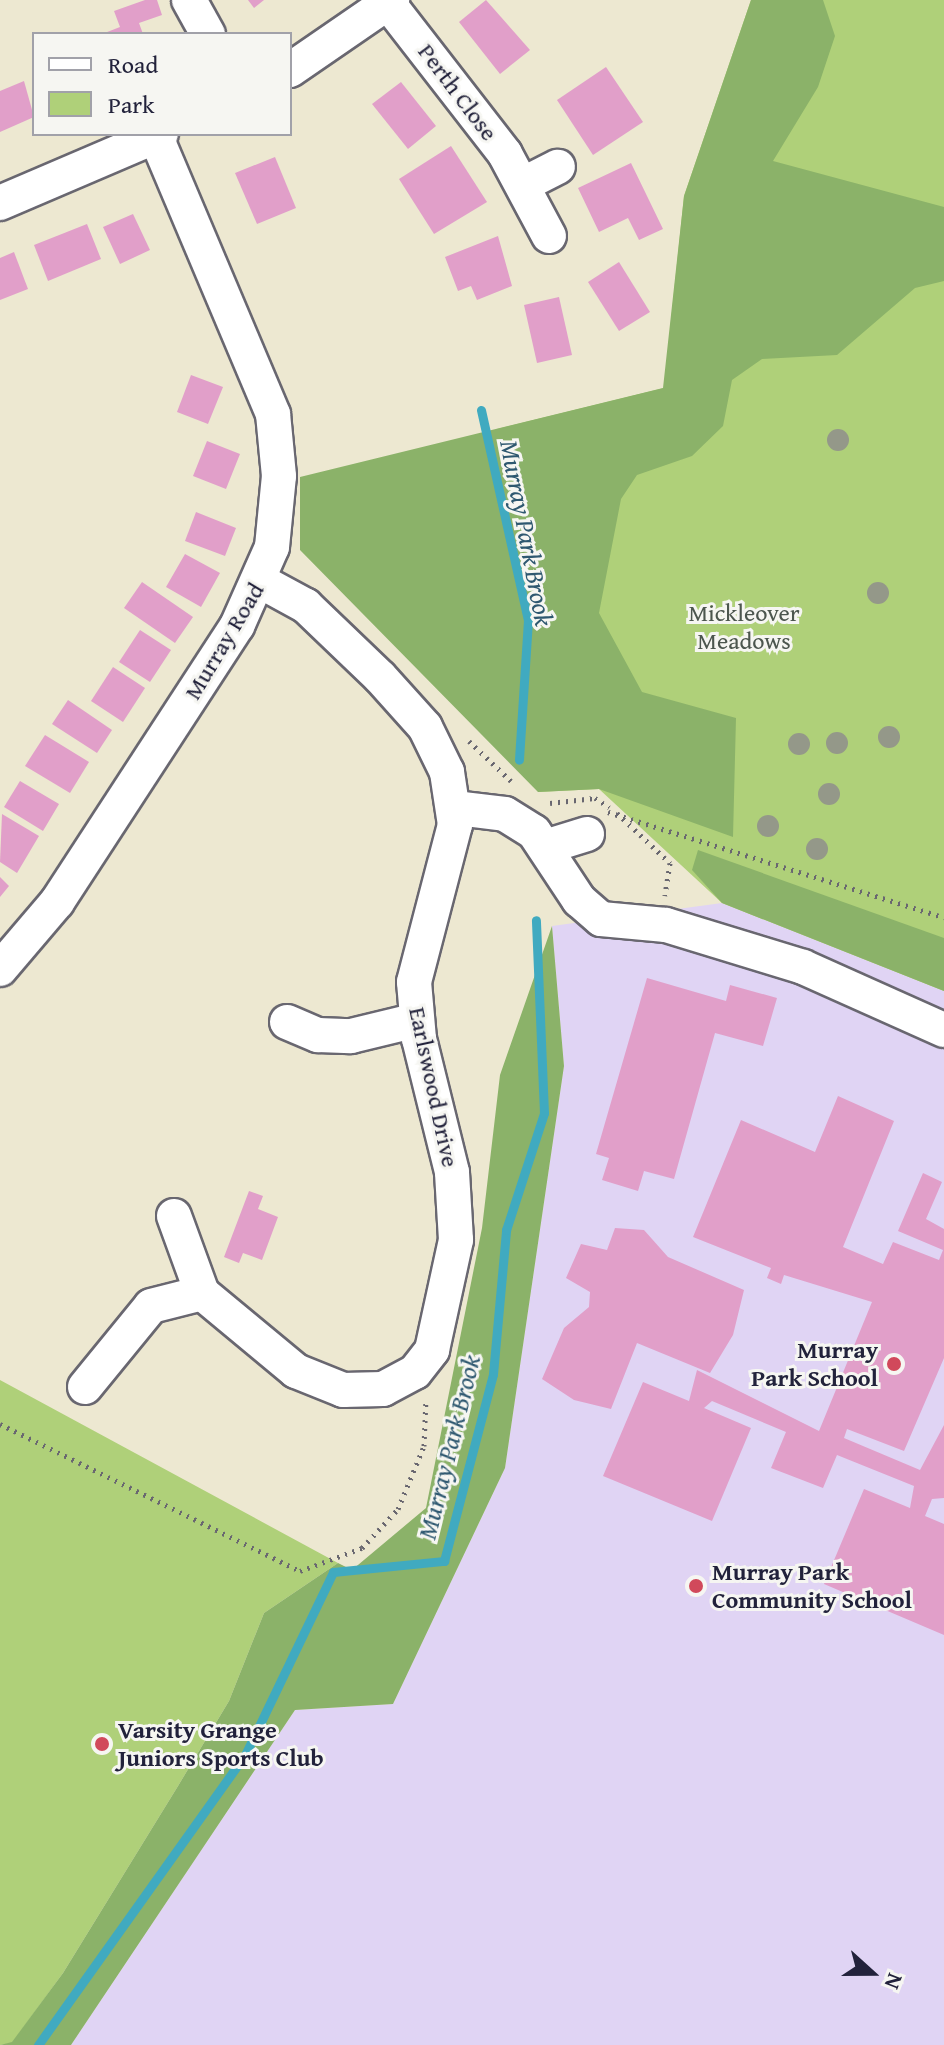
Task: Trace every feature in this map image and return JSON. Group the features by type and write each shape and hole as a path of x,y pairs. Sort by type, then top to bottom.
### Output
{"street":[{"path":"189,0 207,32"},
{"path":"292,69 390,2"},
{"name":"Perth Close","path":"390,2 524,184 549,236"},
{"path":"0,203 157,136"},
{"name":"Murray Road","path":"0,969 57,902 262,582 278,511 273,414 159,136"},
{"path":"524,184 558,167"},
{"path":"262,582 330,626 407,704 437,748 456,808 505,814 545,847 579,900 601,919 666,925 803,967 944,1030"},
{"name":"Earlswood Drive","path":"424,1362 450,1282 455,1219 452,1172 417,1020 418,952 456,808"},
{"path":"545,847 587,834"},
{"path":"287,1022 351,1036 417,1020"},
{"path":"174,1216 202,1293 258,1346 329,1386 383,1389 424,1362"},
{"path":"85,1387 151,1306 202,1293"}],"path":[{"path":"460,732 521,790"},
{"path":"544,802 595,798 612,808 944,917"},
{"path":"587,834 612,808"},
{"path":"612,808 670,863 666,925"},
{"path":"0,1424 300,1571 362,1548 398,1509 424,1446 424,1362"}],"shaded area":[{"name":"Murray Park Community School","path":"722,903 944,991 944,2045 71,2045 295,1710 393,1704 505,1468 564,1066 552,926"}],"green space":[{"name":"Mickleover Meadows","path":"751,0 944,0 944,991 722,903 599,789 538,792 497,429 664,388 684,196"},
{"path":"751,0 823,0 835,36 818,87 773,161 944,207 944,281 915,288 837,355 762,359 732,380 723,426 692,456 637,475 621,499 599,613 642,692 736,718 733,837 599,789 538,792 300,550 300,477 663,388 684,196"},
{"path":"698,850 944,938 944,991 722,903 692,870"},
{"path":"552,926 564,1066 505,1468 393,1704 295,1710 71,2045 0,2045 12,2042 63,1973 178,1786 229,1701 264,1613 338,1563 352,1570 426,1508 482,1228 500,1075"},
{"name":"Varsity Grange Juniors Sports Club","path":"0,1380 338,1563 264,1613 229,1701 178,1786 63,1973 12,2043 0,2045"}],"building":[{"path":"145,0 157,0 162,15 139,23 142,32 107,32 120,27 114,11"},
{"path":"248,0 264,0 254,8"},
{"path":"486,0 530,50 500,74 459,22"},
{"path":"606,67 643,122 593,155 557,100"},
{"path":"24,81 32,118 0,132 0,91"},
{"path":"401,82 436,126 408,149 372,104"},
{"path":"451,146 487,202 434,234 399,179"},
{"path":"275,157 296,208 257,224 235,173"},
{"path":"631,163 663,229 639,240 628,218 599,232 578,188"},
{"path":"133,214 150,250 120,264 103,227"},
{"path":"87,224 101,259 48,281 34,245"},
{"path":"498,236 512,286 477,300 471,286 458,291 445,257"},
{"path":"14,252 28,289 0,300 0,258"},
{"path":"619,262 650,312 619,331 588,282"},
{"path":"559,297 572,355 537,363 524,305"},
{"path":"191,375 223,387 208,424 177,412"},
{"path":"207,441 240,454 226,489 193,476"},
{"path":"196,512 236,528 225,556 185,541"},
{"path":"185,554 220,573 201,607 166,587"},
{"path":"142,582 193,617 175,643 124,608"},
{"path":"140,630 171,650 150,682 119,662"},
{"path":"113,667 145,688 123,722 91,701"},
{"path":"68,700 112,730 97,753 52,724"},
{"path":"45,735 89,762 70,793 25,766"},
{"path":"20,781 59,804 43,831 4,807"},
{"path":"2,814 39,836 17,873 0,862"},
{"path":"0,877 9,886 0,897"},
{"path":"647,978 726,1001 730,985 777,998 763,1046 715,1033 674,1179 644,1171 638,1191 602,1180 609,1158 596,1154"},
{"name":"Murray Park School","path":"838,1096 894,1121 843,1247 883,1264 893,1242 939,1260 943,1250 898,1231 923,1173 942,1182 926,1219 944,1229 944,1358 904,1451 847,1429 844,1438 920,1470 944,1425 944,1498 932,1499 925,1516 944,1524 944,1635 824,1584 864,1489 910,1508 914,1486 837,1455 823,1488 771,1468 786,1432 712,1401 704,1408 751,1428 712,1521 603,1476 643,1382 689,1401 697,1370 819,1431 872,1302 784,1275 781,1284 767,1278 771,1268 693,1237 741,1120 815,1152"},
{"path":"249,1191 263,1196 258,1209 278,1217 262,1260 243,1253 239,1263 224,1257"},
{"path":"615,1228 644,1230 668,1257 744,1290 733,1335 710,1373 637,1343 611,1409 574,1400 542,1379 564,1328 589,1307 590,1292 566,1278 581,1244 607,1250"}],"waterway":[{"name":"Murray Park Brook","path":"481,410 528,620 519,760"},
{"name":"Murray Park Brook","path":"38,2045 245,1755 333,1572 444,1561 493,1374 506,1230 544,1113 536,920"}],"place":[{"name":"Murray Park School","path":"894,1364"},
{"name":"Murray Park Community School","path":"696,1586"},
{"name":"Varsity Grange Juniors Sports Club","path":"102,1744"}]}
